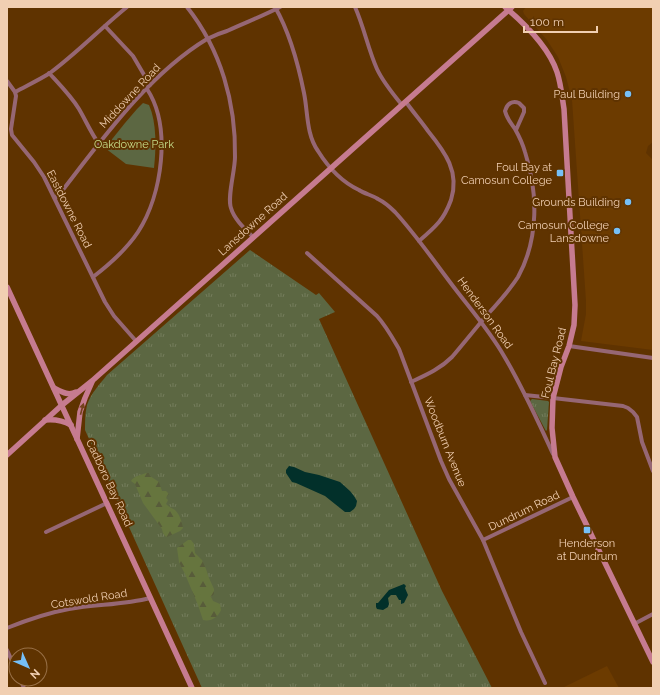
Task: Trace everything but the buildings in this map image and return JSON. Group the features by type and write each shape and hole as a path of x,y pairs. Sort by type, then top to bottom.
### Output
{"main road":[{"name":"Lansdowne Road","path":"7,455 404,103 508,8"},
{"name":"Foul Bay Road","path":"508,8 544,47 557,72 561,90 576,305 574,325 569,346 561,367 553,398 552,428 555,457"},
{"name":"Cadboro Bay Road","path":"7,286 192,688"},
{"path":"77,439 80,412 92,381"},
{"path":"54,388 72,394 83,388"},
{"path":"45,420 59,420 71,425"},
{"name":"Henderson Road","path":"555,457 653,662"}],"street":[{"path":"7,81 15,92 49,73 77,51 127,7"},
{"path":"187,7 199,23 208,39 225,78 232,106 235,142 234,171 230,207 232,213 253,237"},
{"path":"356,7 371,53 384,81 443,149 452,169 454,180 452,196 448,209 440,221 419,241"},
{"name":"Middowne Road","path":"55,198 125,112 150,85 186,54 208,39 277,8"},
{"name":"Henderson Road","path":"277,8 296,59 304,94 309,130 317,150 330,168 348,184 360,191 378,198 394,212 419,241 481,322 504,356 555,457"},
{"path":"105,26 133,56 150,85"},
{"path":"49,73 74,102 99,144"},
{"path":"93,277 116,258 134,237 147,216 151,206 159,176 161,139 155,104 147,89"},
{"name":"Eastdowne Road","path":"15,92 16,96 11,130 12,135 39,169 55,198 110,310 136,341"},
{"path":"411,382 444,364 508,292 523,265 531,244 534,224 534,204 530,171 525,152 516,130 506,116 505,111 509,104 514,102 520,103 524,108 524,112 516,130"},
{"name":"Woodburn Avenue","path":"307,253 377,316 386,327 399,349 441,461 449,479 483,540 521,632 545,683"},
{"path":"569,346 653,358"},
{"path":"525,395 622,406 628,408 637,417 642,442 653,472"},
{"name":"Dundrum Road","path":"483,540 573,497"},
{"path":"46,532 107,503"},
{"name":"Cotswold Road","path":"7,628 36,617 69,609 138,601 150,598"},
{"path":"634,624 653,614"}],"shaded area":[{"name":"Camosun College Lansdowne","path":"526,7 653,7 653,142 648,146 646,153 653,160 653,350 581,341 586,314 586,301 572,100 566,77 558,57 547,40 524,14 523,11"},
{"path":"607,666 619,688 562,688"}],"green space":[{"name":"Oakdowne Park","path":"143,103 149,105 155,128 154,168 126,164 105,148"},
{"path":"250,250 316,295 319,293 335,312 319,319 442,591 492,688 202,688 85,430 85,414 91,397 107,375"},
{"path":"532,399 549,402 546,431 530,401"},
{"path":"149,473 150,476 159,482 162,491 166,491 169,494 166,498 168,500 166,504 175,510 181,521 183,528 167,537 143,503 135,484 131,481 132,479"},
{"path":"188,540 191,540 194,544 195,553 202,560 206,569 214,589 214,594 211,597 213,601 220,604 220,613 211,620 203,620 179,562 177,548"}],"water":[{"path":"289,466 340,482 354,496 357,501 356,506 350,512 345,512 325,496 292,482 286,473"},
{"path":"404,584 408,595 404,603 401,604 401,600 399,600 396,595 391,595 388,598 388,607 383,610 377,609 376,603 378,603 389,590"}],"place":[{"name":"Paul Building","path":"628,94"},
{"name":"Foul Bay at Camosun College","path":"560,173"},
{"name":"Grounds Building","path":"628,202"},
{"name":"Camosun College Lansdowne","path":"617,231"},
{"name":"Henderson at Dundrum","path":"587,530"}]}
